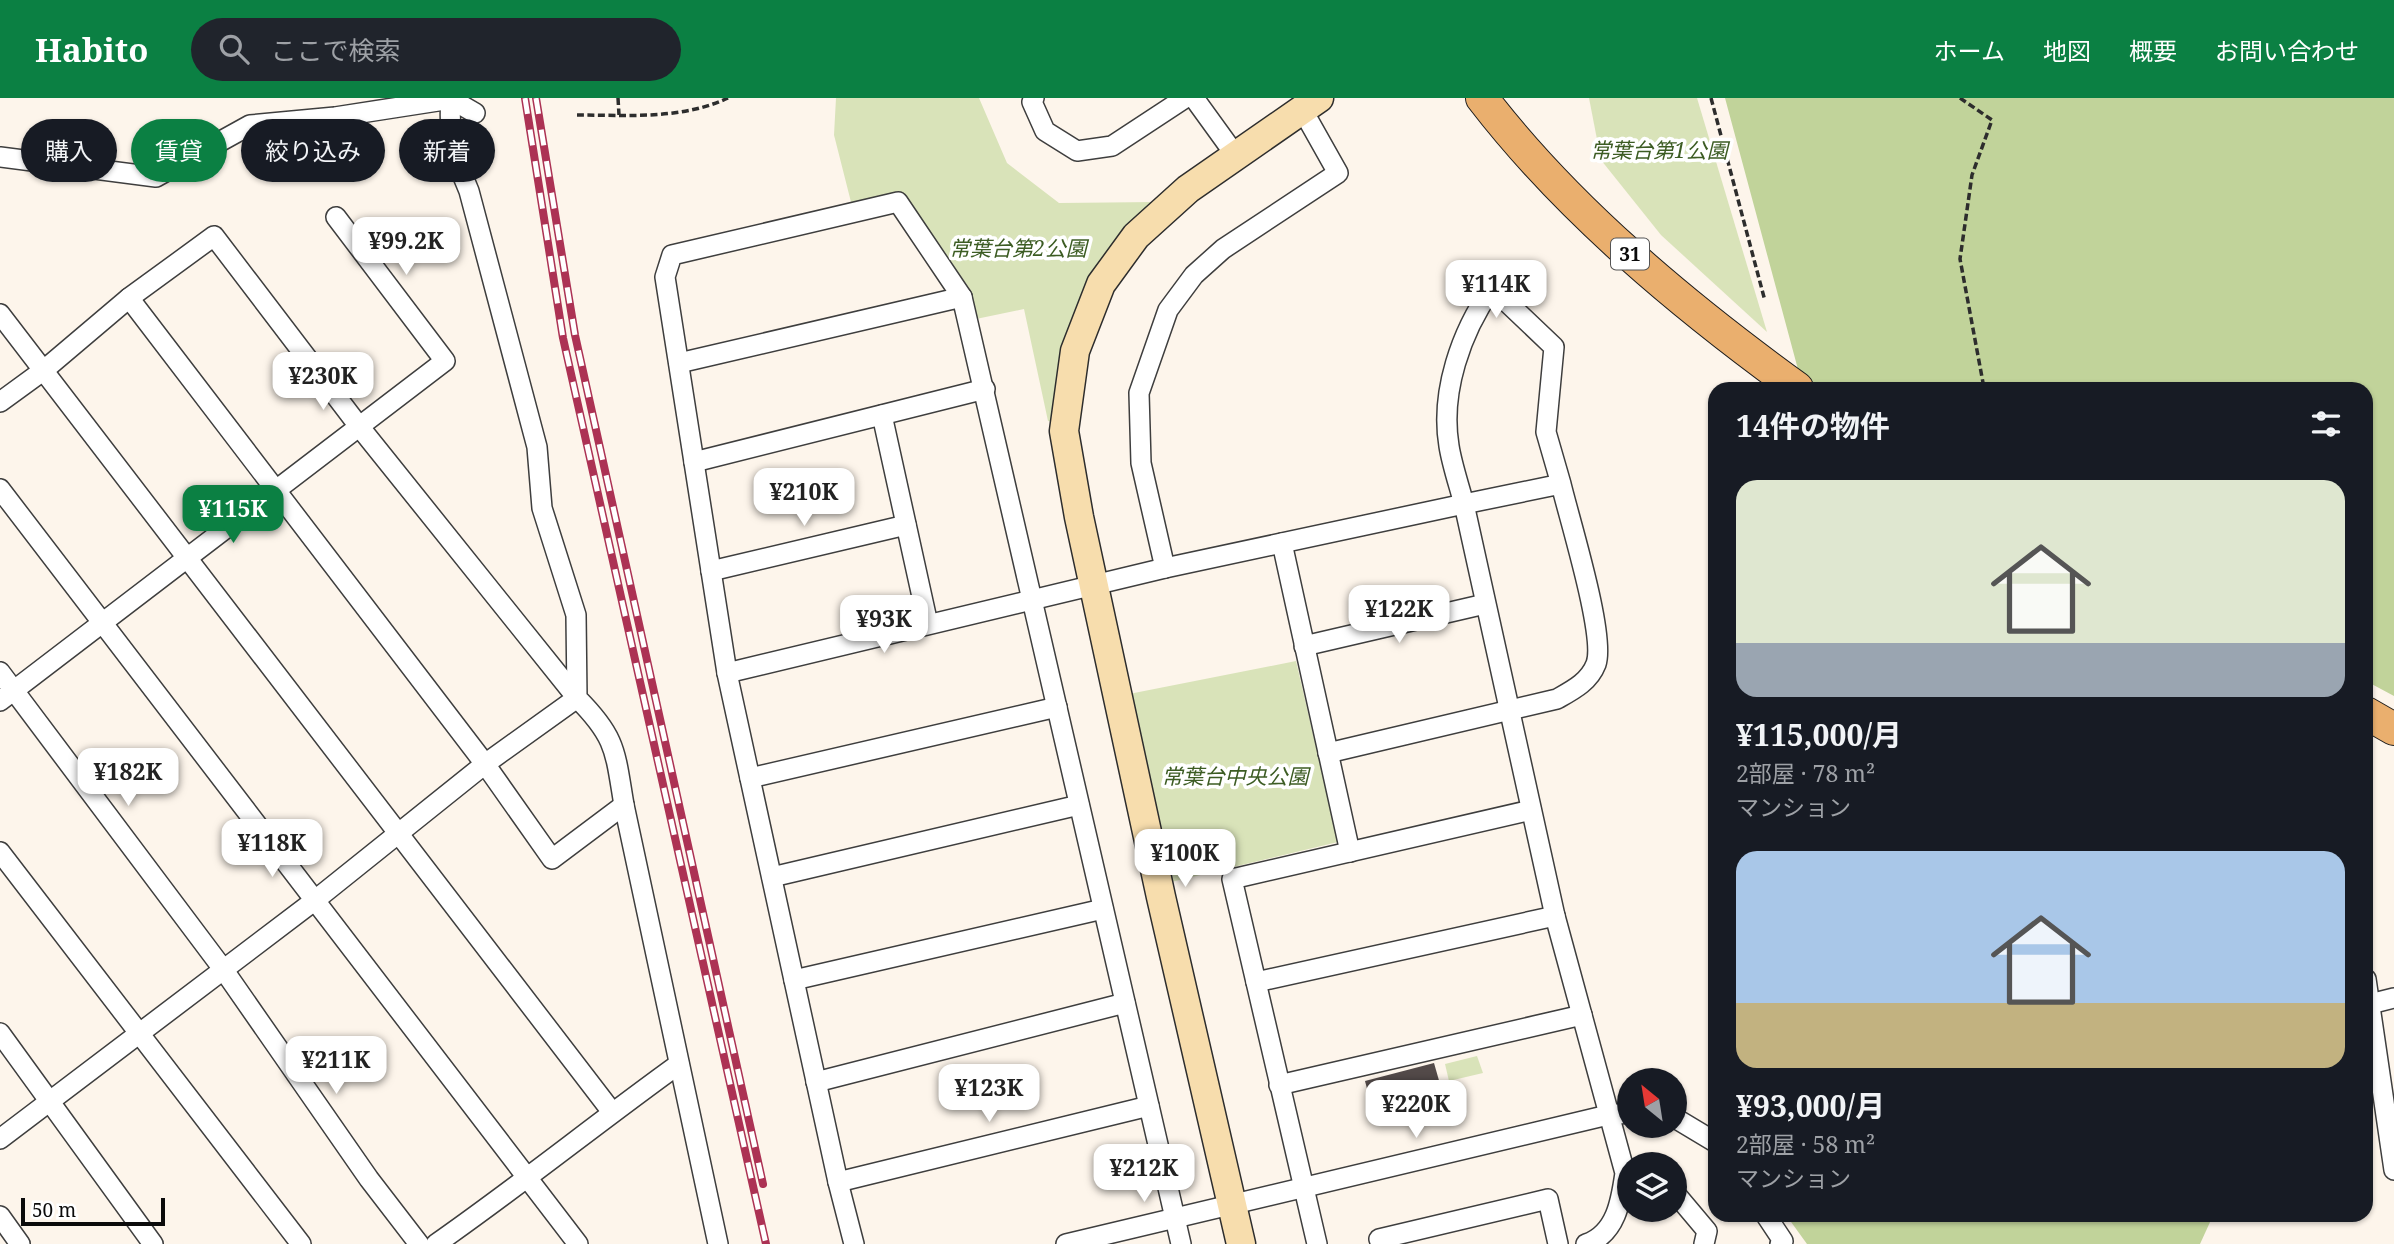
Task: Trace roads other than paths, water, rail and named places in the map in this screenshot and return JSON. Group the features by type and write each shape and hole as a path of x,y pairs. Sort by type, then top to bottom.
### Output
{"main road":[{"name":"31","path":"1482,98 1547,172 1661,283 1723,335 1789,382"},
{"path":"2373,717 2394,729"}],"street":[{"path":"451,98 449,132 456,162 469,191 534,434 542,508 576,615 577,698"},
{"path":"0,156 156,177 250,125 335,117 451,98 475,113"},
{"path":"1034,98 1032,102 1045,131 1077,151 1112,146 1185,98"},
{"path":"1194,98 1236,156"},
{"path":"1165,568 1142,463 1140,439 1139,393 1149,358 1168,310 1194,275 1223,249 1338,173 1310,104 1188,189 1136,236 1101,284 1075,351 1064,431 1161,897 1241,1244"},
{"path":"854,1244 838,1182 727,673 664,278 672,255 898,202 961,297 985,389 1181,1244"},
{"path":"7,695 273,489 445,361 336,217"},
{"path":"0,402 44,370 129,298 214,236 358,425 577,698 602,723 615,750 624,805 718,1244"},
{"path":"1328,753 1508,709 1557,699 1583,684 1596,663 1597,636 1546,432 1554,346 1492,288 1476,310 1451,372 1448,444 1464,504 1508,709 1555,916 1620,1152"},
{"path":"679,363 961,297"},
{"path":"129,298 485,764 552,859 624,805"},
{"path":"0,314 612,1112"},
{"path":"694,462 985,389"},
{"path":"882,415 928,624"},
{"path":"727,673 1094,584 1561,484"},
{"path":"0,489 578,1244"},
{"path":"711,571 906,524"},
{"path":"1282,543 1350,852"},
{"path":"1304,646 1485,604"},
{"path":"0,672 7,695 223,970 369,1179 419,1244"},
{"path":"0,1139 314,901 485,764 577,698"},
{"path":"750,778 1057,707"},
{"path":"772,877 1079,805"},
{"path":"1317,1244 1232,879 1531,810"},
{"path":"0,852 301,1244"},
{"path":"794,980 1103,909"},
{"path":"1256,982 1555,916"},
{"path":"2373,1003 2394,998"},
{"path":"816,1082 1125,1003"},
{"path":"1279,1086 1582,1015"},
{"path":"2373,1025 2394,1170"},
{"path":"0,1033 153,1244"},
{"path":"436,1244 527,1180 612,1112 679,1064"},
{"path":"838,1182 1149,1106"},
{"path":"1066,1244 1617,1114"},
{"path":"1687,1125 1708,1138"},
{"path":"1381,1244 1379,1239 1548,1199 1558,1244"},
{"path":"1687,1208 1707,1231 1704,1244"},
{"path":"1586,1244 1598,1240 1611,1226 1617,1210"},
{"path":"0,1216 20,1244"},
{"path":"1770,1222 1783,1241 1780,1244"}],"railway":[{"path":"525,98 563,338 766,1244"},
{"path":"536,98 575,335 763,1184"}],"park label":[{"name":"常葉台第1公園","path":"1659,150"},
{"name":"常葉台第2公園","path":"1018,248"},
{"name":"常葉台中央公園","path":"1235,776"}]}
